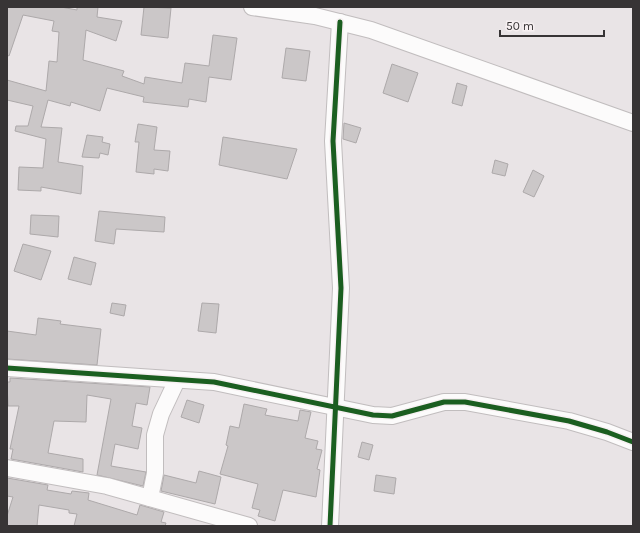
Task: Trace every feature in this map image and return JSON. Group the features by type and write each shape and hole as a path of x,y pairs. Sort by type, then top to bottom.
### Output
{"street":[{"path":"252,7 316,12 340,22 371,30 633,123"},
{"path":"330,526 340,288 334,141 340,22"},
{"path":"7,368 214,382 372,415 392,416 444,402 465,402 569,421 607,432 633,442"},
{"path":"150,498 155,473 155,435 161,414 178,380"},
{"path":"7,468 107,486 249,526"}],"building":[{"path":"7,7 61,7 77,10 77,7 98,7 97,17 122,21 116,41 86,30 83,60 124,71 122,76 144,84 145,77 182,83 185,63 209,66 213,35 237,38 231,80 209,77 206,102 189,99 188,107 143,102 144,97 107,88 100,111 71,102 70,106 48,100 41,127 62,128 58,162 83,166 81,194 41,187 41,191 18,190 19,167 43,168 46,139 15,131 16,126 28,126 33,106 7,100 7,80 46,91 49,61 57,62 59,32 52,31 54,21 23,15 9,56 7,55"},
{"path":"144,7 171,8 168,38 141,35"},
{"path":"286,48 310,51 306,81 282,78"},
{"path":"392,64 418,73 408,102 383,93"},
{"path":"457,83 467,86 462,106 452,103"},
{"path":"344,123 361,128 356,143 343,139"},
{"path":"138,124 157,127 154,150 170,151 168,171 154,169 154,174 136,172 139,142 135,142"},
{"path":"87,135 103,137 102,142 110,144 108,155 100,153 99,158 82,157"},
{"path":"223,137 297,149 287,179 219,165"},
{"path":"495,160 508,164 505,176 492,173"},
{"path":"533,170 544,176 534,197 523,192"},
{"path":"99,211 165,217 164,232 116,229 114,244 95,241"},
{"path":"31,215 59,216 58,237 30,234"},
{"path":"23,244 51,251 41,280 14,271"},
{"path":"74,257 96,263 91,285 68,279"},
{"path":"112,303 126,305 124,316 110,313"},
{"path":"202,303 219,304 216,333 198,331"},
{"path":"38,318 61,321 60,324 101,329 97,365 7,359 7,331 36,335"},
{"path":"10,378 150,387 147,405 136,403 132,426 142,428 138,449 115,444 111,466 146,472 143,486 97,475 111,399 87,395 86,422 54,421 48,453 83,459 83,472 11,459 13,449 10,449 19,406 8,406 7,382 10,382"},
{"path":"187,400 204,405 199,423 181,417"},
{"path":"244,404 267,409 265,415 298,421 300,410 311,412 305,438 318,441 316,449 322,450 317,469 320,470 316,497 283,490 275,521 258,516 260,510 252,508 258,484 220,474 228,446 226,445 230,426 239,428"},
{"path":"362,442 373,445 369,460 358,457"},
{"path":"199,471 221,477 215,504 161,491 164,475 196,483"},
{"path":"376,475 396,478 394,494 374,491"},
{"path":"7,478 48,485 47,490 71,494 72,491 89,493 88,500 137,515 140,505 164,512 161,522 166,523 165,526 74,526 77,514 69,513 69,510 39,505 37,526 7,526 7,516 13,497 7,496"}],"cycle path":[{"path":"330,526 341,288 333,141 340,22"},
{"path":"7,368 214,382 373,415 392,416 444,402 465,402 569,421 607,432 633,442"}]}
